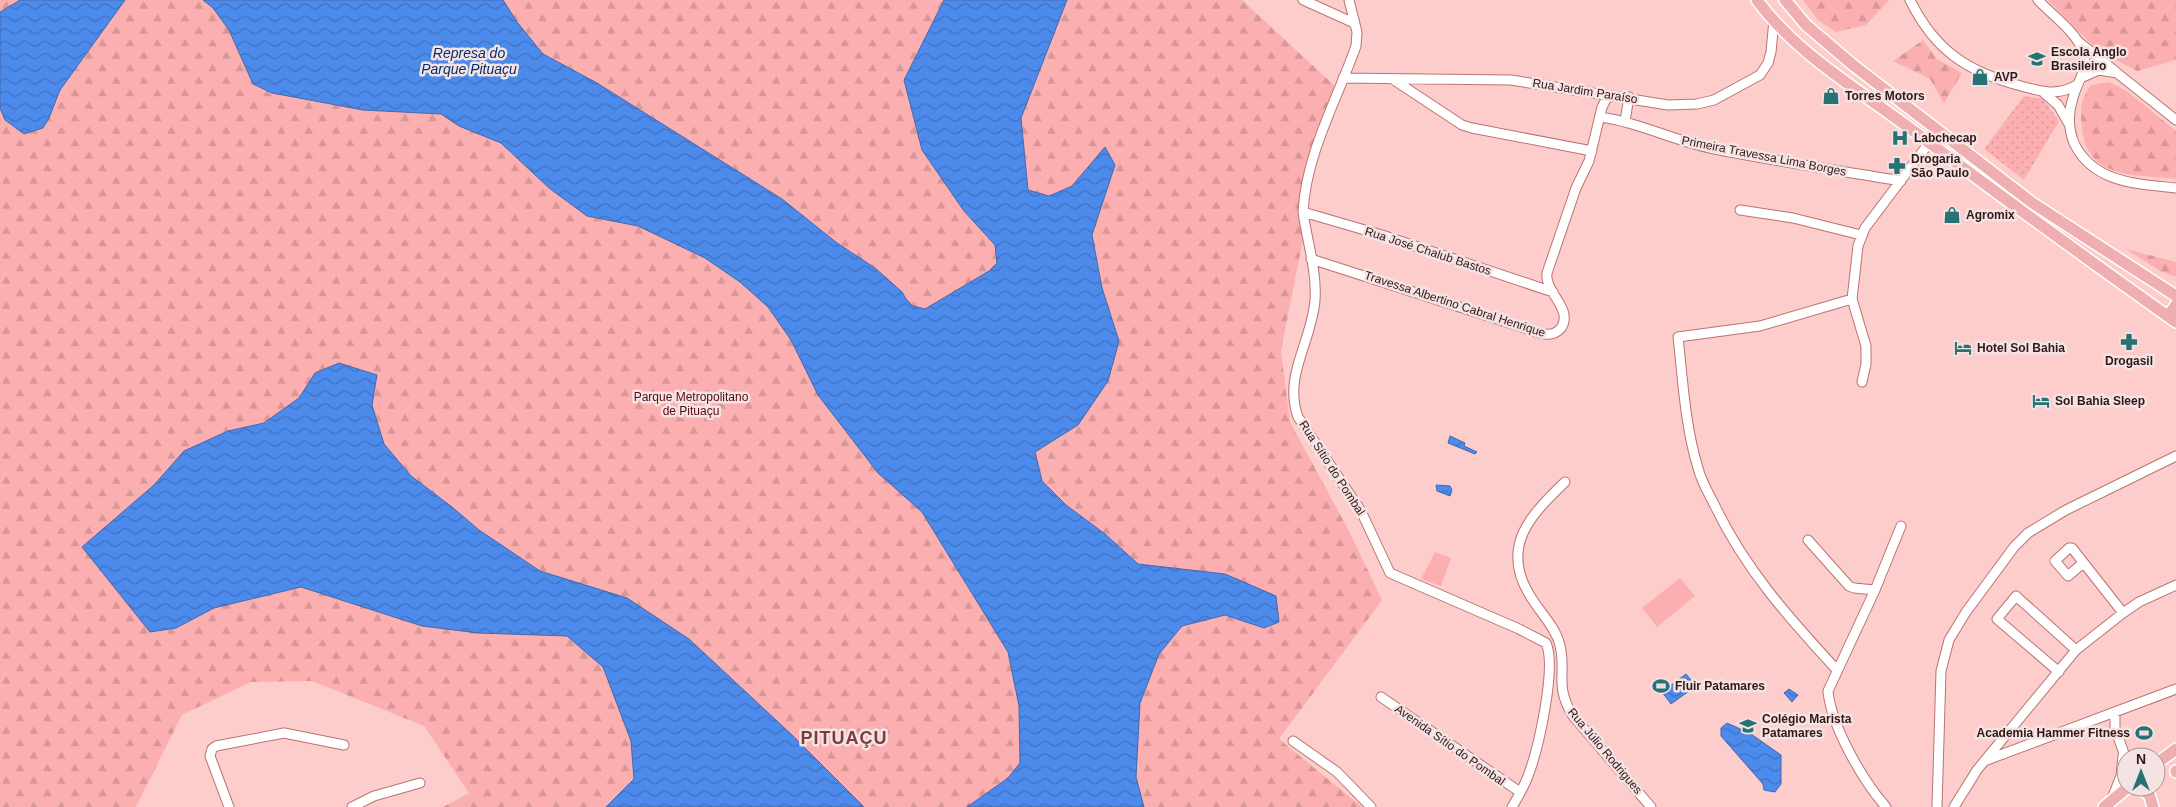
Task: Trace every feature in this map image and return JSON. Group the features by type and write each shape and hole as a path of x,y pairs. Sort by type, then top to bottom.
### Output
{"main road":[{"path":"1757,0 1774,20 1842,78 2073,250 2172,319 2176,305"},
{"path":"1785,0 1825,43 1938,131 2057,221 2144,274 2176,296"},
{"path":"2144,274 2176,285"}],"street":[{"path":"1303,0 1354,23"},
{"name":"Rua Sítio do Pombal","path":"1349,0 1358,38 1313,160 1303,212 1315,283 1315,303 1293,383 1294,406 1298,416 1361,511 1386,568 1398,578 1540,638 1546,643 1549,649 1549,684 1546,705 1531,766 1512,807"},
{"path":"1910,0 1928,32 1949,54 1986,76 2042,92 2061,92 2077,85"},
{"path":"2038,0 2078,41 2176,120"},
{"name":"Rua Jardim Paraíso","path":"1343,78 1511,80 1682,106 1714,100 1737,90 1760,76 1766,68 1771,52 1774,20"},
{"path":"2078,41 2084,60 2083,77"},
{"path":"2117,73 2099,70 2083,77 2077,85 2070,109 2069,124 2072,138 2084,159 2102,174 2126,182 2176,188"},
{"path":"1392,79 1406,86 1462,125 1592,151"},
{"path":"2042,92 2058,105 2069,124"},
{"path":"1553,292 1546,279 1547,273 1576,188 1592,151 1604,102 1613,96"},
{"path":"1625,121 1629,98"},
{"name":"Primeira Travessa Lima Borges","path":"1600,117 1625,121 1656,133 1709,148 1901,181"},
{"path":"1862,382 1866,364 1866,346 1852,300 1855,261 1861,235 1929,143"},
{"path":"1740,210 1793,218 1861,235"},
{"name":"Rua José Chalub Bastos","path":"1303,212 1382,235 1553,292"},
{"name":"Travessa Albertino Cabral Henrique","path":"1311,258 1547,335 1559,330 1563,324 1563,309 1553,292"},
{"path":"1836,669 1796,625 1746,563 1706,488 1698,471 1691,445 1678,337 1760,326 1852,300"},
{"path":"1937,807 1943,662 1949,640 1966,612 2014,547 2028,533 2066,510 2176,456"},
{"name":"Rua Júlio Rodrigues","path":"1565,482 1533,514 1525,526 1520,540 1519,569 1528,593 1557,635 1560,644 1561,693 1565,704 1572,716 1651,807"},
{"path":"1886,807 1860,771 1830,706 1828,691 1836,669 1875,590 1901,526"},
{"path":"1808,540 1849,586 1875,590"},
{"path":"2083,563 2123,613"},
{"path":"1954,807 1986,760 2076,650 2139,602 2176,585"},
{"path":"2059,672 1997,619 2016,596 2076,650"},
{"path":"1986,760 2176,689"},
{"name":"Avenida Sítio do Pombal","path":"1381,697 1520,792"},
{"path":"2115,712 2115,728 2122,747"},
{"path":"229,807 210,756 212,749 216,746 284,733 344,745"},
{"path":"1293,741 1337,772 1371,807"},
{"path":"352,807 374,796 420,782"},
{"path":"2108,804 2116,787"}],"green space":[{"name":"Parque Metropolitano de Pituaçu","path":"0,0 1242,0 1337,88 1301,199 1303,239 1281,351 1290,422 1349,531 1382,600 1279,739 1362,807 443,807 469,793 424,726 312,681 251,682 182,715 136,807 0,807"},
{"path":"1803,0 1889,0 1866,25 1836,32 1818,20"},
{"path":"2048,0 2176,0 2176,60 2137,71 2098,51"},
{"path":"1923,40 1937,59 1962,73 1944,103 1930,79 1893,61"},
{"path":"2109,82 2127,91 2176,131 2176,179 2116,171 2103,166 2093,157 2086,145 2082,128 2082,105 2091,85"},
{"path":"2024,96 2043,99 2059,121 2024,180 1984,149"},
{"path":"2126,249 2176,262 2176,277 2160,271"},
{"path":"1435,552 1451,558 1441,586 1421,579"},
{"path":"1680,578 1695,596 1657,627 1642,608"}],"water":[{"path":"20,0 125,0 60,90 43,128 24,134 5,120 0,108 0,12"},
{"name":"Represa do Parque Pituaçu","path":"203,0 503,0 517,22 543,54 597,83 782,199 837,243 875,268 902,292 913,306 925,309 989,271 997,263 995,245 964,211 922,150 904,80 944,0 1067,0 1021,118 1028,190 1049,196 1072,186 1105,147 1115,165 1092,235 1102,288 1119,341 1108,381 1078,425 1035,452 1042,481 1066,505 1105,534 1138,564 1225,574 1276,596 1279,622 1264,628 1225,615 1182,626 1159,654 1140,703 1136,777 1144,807 967,807 1008,778 1020,763 1019,706 1008,652 922,512 878,473 818,395 791,340 768,307 740,282 705,258 638,226 587,216 549,188 501,143 459,126 441,114 363,110 272,93 253,84 229,30 213,8"},
{"path":"339,363 377,375 372,405 384,444 411,476 479,530 540,571 627,598 689,639 792,735 864,807 606,807 634,779 631,741 603,667 567,636 478,633 422,626 301,587 214,608 176,628 150,632 82,547 154,485 184,451 228,431 264,423 299,398 315,373"},
{"path":"1450,436 1465,443 1464,446 1477,452 1475,454 1448,443"},
{"path":"1436,485 1450,486 1452,490 1450,496 1437,491"},
{"path":"1686,674 1696,686 1671,704 1662,692"},
{"path":"1789,689 1798,695 1792,702 1784,693"},
{"path":"1727,723 1751,734 1781,755 1781,784 1775,792 1764,790 1763,784 1721,736 1721,728"}],"place":[{"name":"Escola Anglo Brasileiro","path":"2037,59"},
{"name":"AVP","path":"1980,77"},
{"name":"Torres Motors","path":"1831,96"},
{"name":"Labchecap","path":"1900,138"},
{"name":"Drogaria São Paulo","path":"1897,166"},
{"name":"Agromix","path":"1952,215"},
{"name":"Drogasil","path":"2129,342"},
{"name":"Hotel Sol Bahia","path":"1963,348"},
{"name":"Sol Bahia Sleep","path":"2041,401"},
{"name":"Fluir Patamares","path":"1661,686"},
{"name":"Colégio Marista Patamares","path":"1748,726"},
{"name":"Academia Hammer Fitness","path":"2144,733"}],"district":[{"name":"PITUAÇU","path":"844,738"}]}
